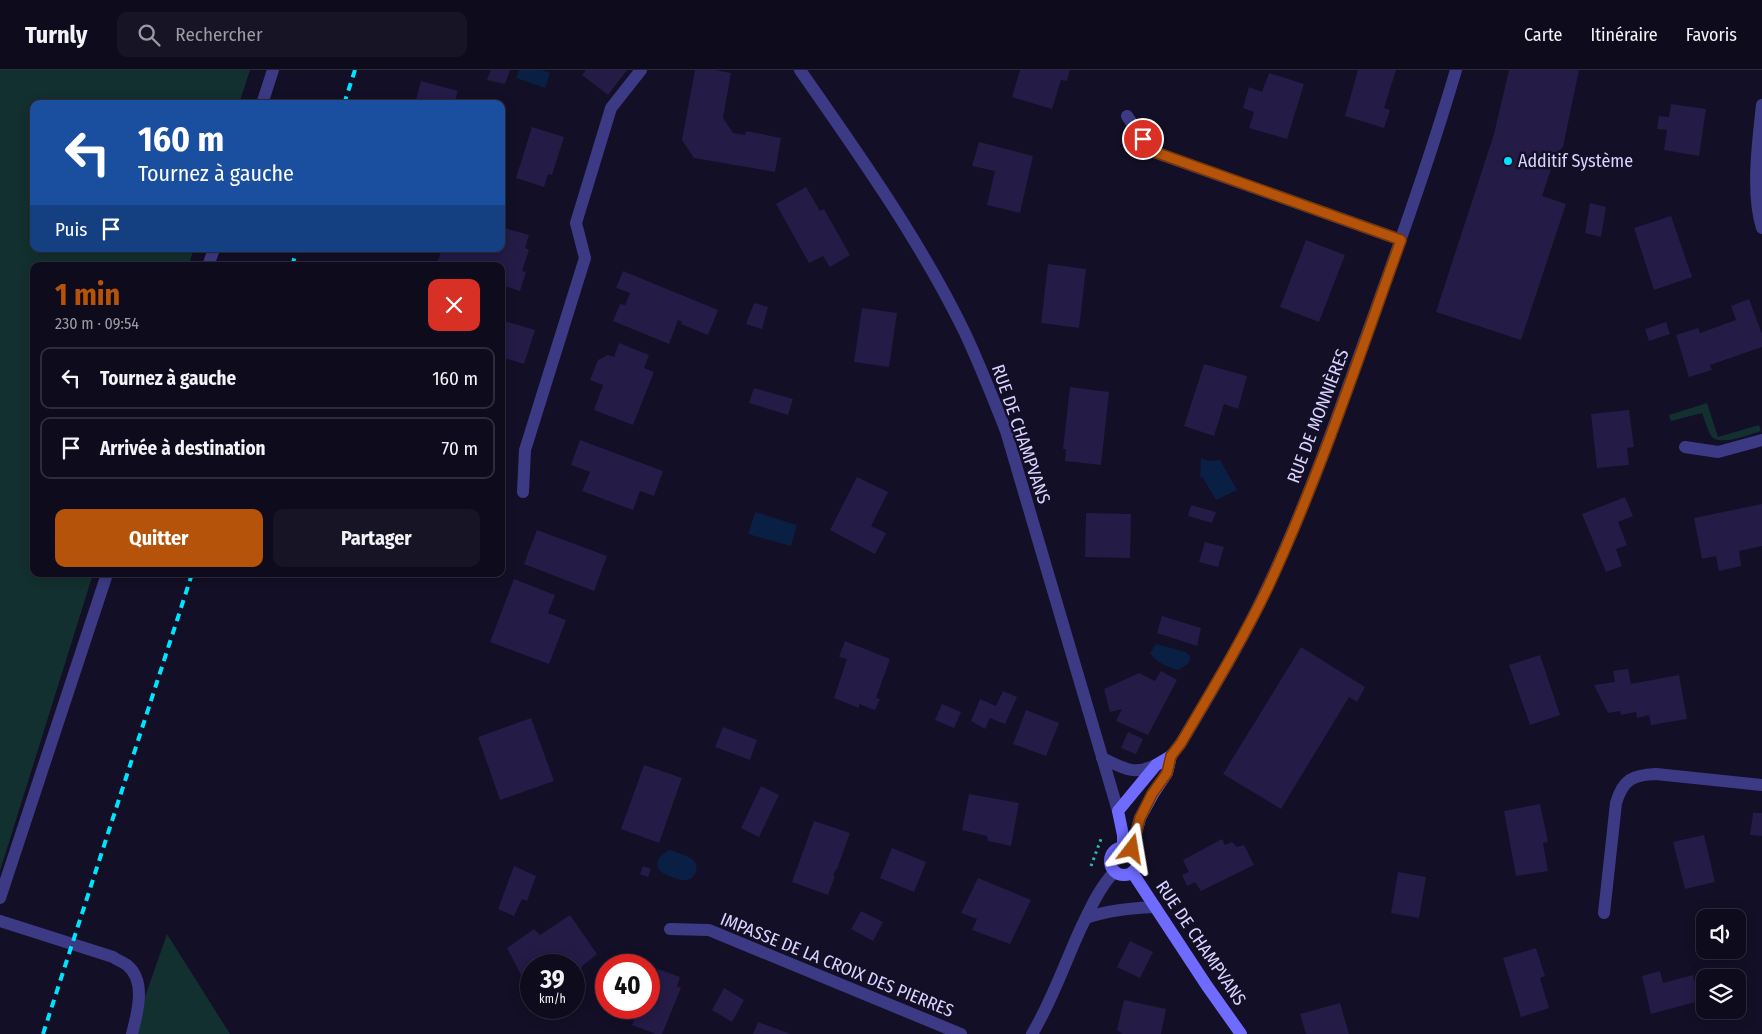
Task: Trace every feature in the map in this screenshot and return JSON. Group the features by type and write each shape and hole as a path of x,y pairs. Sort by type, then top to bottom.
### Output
{"street":[{"path":"263,100 273,70"},
{"path":"522,492 525,450 585,258 576,223 612,108 641,70"},
{"name":"RUE DE CHAMPVANS","path":"800,70 885,196 939,283 986,379 1009,441 1128,848"},
{"name":"RUE DE MONNIÈRES","path":"1102,758 1132,771 1140,771 1156,765 1171,756 1181,743 1233,655 1268,588 1311,483 1401,240 1434,144 1456,70"},
{"path":"1762,105 1756,183 1759,219 1762,228"},
{"path":"1127,116 1152,151 1401,240"},
{"path":"1685,447 1718,452 1762,440"},
{"path":"0,898 106,577"},
{"name":"RUE DE MONNIÈRES","path":"1128,848 1152,794 1167,773 1171,756"},
{"name":"RUE DE MONNIÈRES","path":"1118,811 1156,765"},
{"path":"1604,912 1616,803 1620,790 1629,779 1642,774 1656,774 1762,785"},
{"path":"1128,848 1138,856 1138,865 1132,872 1123,875 1115,871 1110,858 1115,850 1128,848"},
{"path":"1032,1034 1053,995 1098,894 1115,871"},
{"name":"RUE DE CHAMPVANS","path":"1132,872 1206,986 1241,1034"},
{"path":"1086,918 1122,910 1155,907"},
{"path":"0,921 113,957 129,966 137,980 139,994 138,1009 132,1034"},
{"name":"IMPASSE DE LA CROIX DES PIERRES","path":"670,930 709,930 961,1034"}],"path":[{"path":"1089,871 1104,832"}],"green space":[{"path":"0,70 250,70 240,100 30,100 30,252 193,252 189,262 30,262 30,577 92,577 0,871"},
{"path":"1707,403 1718,437 1759,425 1761,431 1735,439 1721,440 1711,436 1702,413 1671,421 1669,415"},
{"path":"167,934 230,1034 132,1034"}],"water":[{"path":"519,70 542,70 550,73 545,88 516,78"},
{"path":"1201,458 1209,461 1220,460 1237,490 1216,500 1203,478 1200,477"},
{"path":"755,512 797,525 791,546 748,534"},
{"path":"1156,644 1186,652 1191,658 1188,664 1178,670 1159,662 1150,653"},
{"path":"670,850 695,862 696,870 690,879 682,880 659,870 657,867 658,860"}],"building":[{"path":"491,70 510,70 505,84 487,80"},
{"path":"586,70 627,70 608,95 582,75"},
{"path":"695,70 715,70 731,73 723,118 733,133 745,135 746,131 781,138 775,172 694,158 682,140"},
{"path":"1020,70 1070,70 1067,81 1061,80 1052,109 1012,97"},
{"path":"1358,70 1396,70 1384,108 1390,110 1384,128 1345,116"},
{"path":"1509,70 1579,70 1563,147 1556,154 1542,196 1566,204 1521,340 1436,312 1494,134"},
{"path":"1269,73 1304,84 1287,139 1249,128 1254,112 1243,108 1249,87 1262,92"},
{"path":"421,81 458,91 455,100 416,100"},
{"path":"1671,104 1706,109 1699,156 1664,150 1667,130 1657,129 1659,116 1669,117"},
{"path":"532,127 564,137 552,175 548,174 544,187 516,178"},
{"path":"979,142 1033,156 1020,213 987,205 995,171 972,166"},
{"path":"806,187 820,211 824,209 850,255 830,267 823,256 809,263 776,204"},
{"path":"1590,203 1606,207 1601,237 1585,233"},
{"path":"1671,216 1692,277 1654,290 1634,228"},
{"path":"505,228 529,235 525,248 529,250 522,271 526,272 520,291 505,286 505,262 437,262 441,252 505,252"},
{"path":"1306,240 1345,255 1319,322 1280,307"},
{"path":"1048,264 1086,269 1079,328 1041,323"},
{"path":"623,271 718,310 708,335 681,324 682,322 678,320 669,344 613,321 620,304 625,305 630,293 616,288"},
{"path":"1749,299 1762,334 1762,347 1710,365 1712,370 1689,377 1676,335 1698,328 1700,333 1736,320 1731,306"},
{"path":"754,303 768,307 762,329 746,324"},
{"path":"862,308 897,313 889,367 854,362"},
{"path":"505,321 535,330 524,364 505,358"},
{"path":"1666,322 1670,334 1649,341 1645,329"},
{"path":"619,343 649,355 644,368 654,372 633,425 594,410 603,385 590,380 598,360 608,355 614,357"},
{"path":"1204,364 1247,376 1238,409 1224,404 1214,436 1184,426"},
{"path":"1070,387 1109,392 1101,465 1065,461 1066,449 1063,449"},
{"path":"754,388 793,399 788,415 749,403"},
{"path":"1629,410 1634,447 1627,448 1629,465 1597,468 1591,414"},
{"path":"580,440 663,471 654,496 640,491 633,510 582,491 590,472 571,465"},
{"path":"857,477 888,492 871,526 886,533 875,554 830,530"},
{"path":"1625,497 1633,516 1618,522 1627,545 1616,549 1622,566 1606,572 1582,514"},
{"path":"1762,504 1762,546 1739,551 1741,566 1719,571 1716,556 1702,559 1694,518"},
{"path":"1191,505 1216,512 1212,523 1188,516"},
{"path":"1086,513 1131,514 1130,558 1085,557"},
{"path":"537,530 607,556 594,591 524,564"},
{"path":"1205,542 1224,547 1218,567 1199,562"},
{"path":"514,579 555,595 548,613 566,620 549,664 490,642"},
{"path":"1162,616 1201,628 1197,646 1157,633"},
{"path":"845,641 890,659 876,698 880,699 875,710 859,704 859,708 834,698 847,659 839,657"},
{"path":"1301,647 1365,687 1357,702 1349,697 1281,809 1223,774"},
{"path":"1540,655 1560,715 1530,725 1509,665"},
{"path":"1628,669 1631,684 1679,675 1687,719 1651,725 1649,715 1637,718 1636,712 1621,715 1620,711 1608,713 1594,685 1615,682 1613,671"},
{"path":"1161,671 1177,680 1148,735 1116,721 1122,709 1110,712 1104,689 1139,673 1155,681"},
{"path":"1003,691 1017,697 1005,724 990,718 985,729 971,721 980,699 996,706"},
{"path":"942,704 961,712 954,728 935,720"},
{"path":"1026,710 1059,723 1046,756 1013,744"},
{"path":"531,718 554,781 500,800 478,737"},
{"path":"723,727 757,740 750,760 715,747"},
{"path":"1128,732 1143,739 1136,754 1121,748"},
{"path":"644,765 682,778 659,843 621,829"},
{"path":"761,786 779,795 759,837 741,828"},
{"path":"969,794 1019,803 1011,846 988,841 987,836 962,830"},
{"path":"1540,804 1548,842 1543,843 1548,871 1516,876 1504,811"},
{"path":"1753,813 1762,813 1762,836 1750,835"},
{"path":"814,821 850,833 833,875 835,876 828,895 792,882"},
{"path":"1704,835 1715,882 1685,889 1673,842"},
{"path":"1222,839 1225,845 1232,842 1237,847 1244,845 1254,865 1201,891 1195,882 1187,886 1182,875 1189,872 1183,860"},
{"path":"892,848 926,862 914,892 880,878"},
{"path":"514,866 536,876 527,901 522,899 514,916 498,909"},
{"path":"643,866 651,869 648,877 640,874"},
{"path":"1398,872 1426,877 1419,918 1391,913"},
{"path":"978,878 1031,900 1010,944 972,930 977,919 961,913"},
{"path":"861,911 883,922 873,941 851,929"},
{"path":"570,915 597,954 585,964 585,954 520,954 520,973 507,948 534,929 540,935"},
{"path":"1130,941 1153,952 1140,978 1117,967"},
{"path":"1536,948 1545,976 1540,978 1549,1008 1521,1017 1503,958"},
{"path":"660,970 680,977 677,986 681,988 662,1034 656,1034 632,1025 634,1019 660,1019"},
{"path":"1660,971 1663,983 1693,975 1696,988 1696,1002 1651,1014 1642,976"},
{"path":"724,988 744,1000 732,1022 712,1010"},
{"path":"1124,1000 1166,1009 1161,1034 1123,1034 1117,1030"},
{"path":"1340,1003 1349,1034 1306,1034 1300,1014"},
{"path":"758,1022 791,1034 753,1034"}],"railway":[{"path":"345,100 355,70"},
{"path":"293,262 296,252"},
{"path":"43,1034 191,577"}],"place":[{"name":"Additif Système","path":"1508,161"}],"route":[{"path":"1132,849 1140,818 1152,794 1167,773 1171,756 1181,743 1233,655 1268,588 1311,483 1401,240 1152,151 1143,139"}]}
